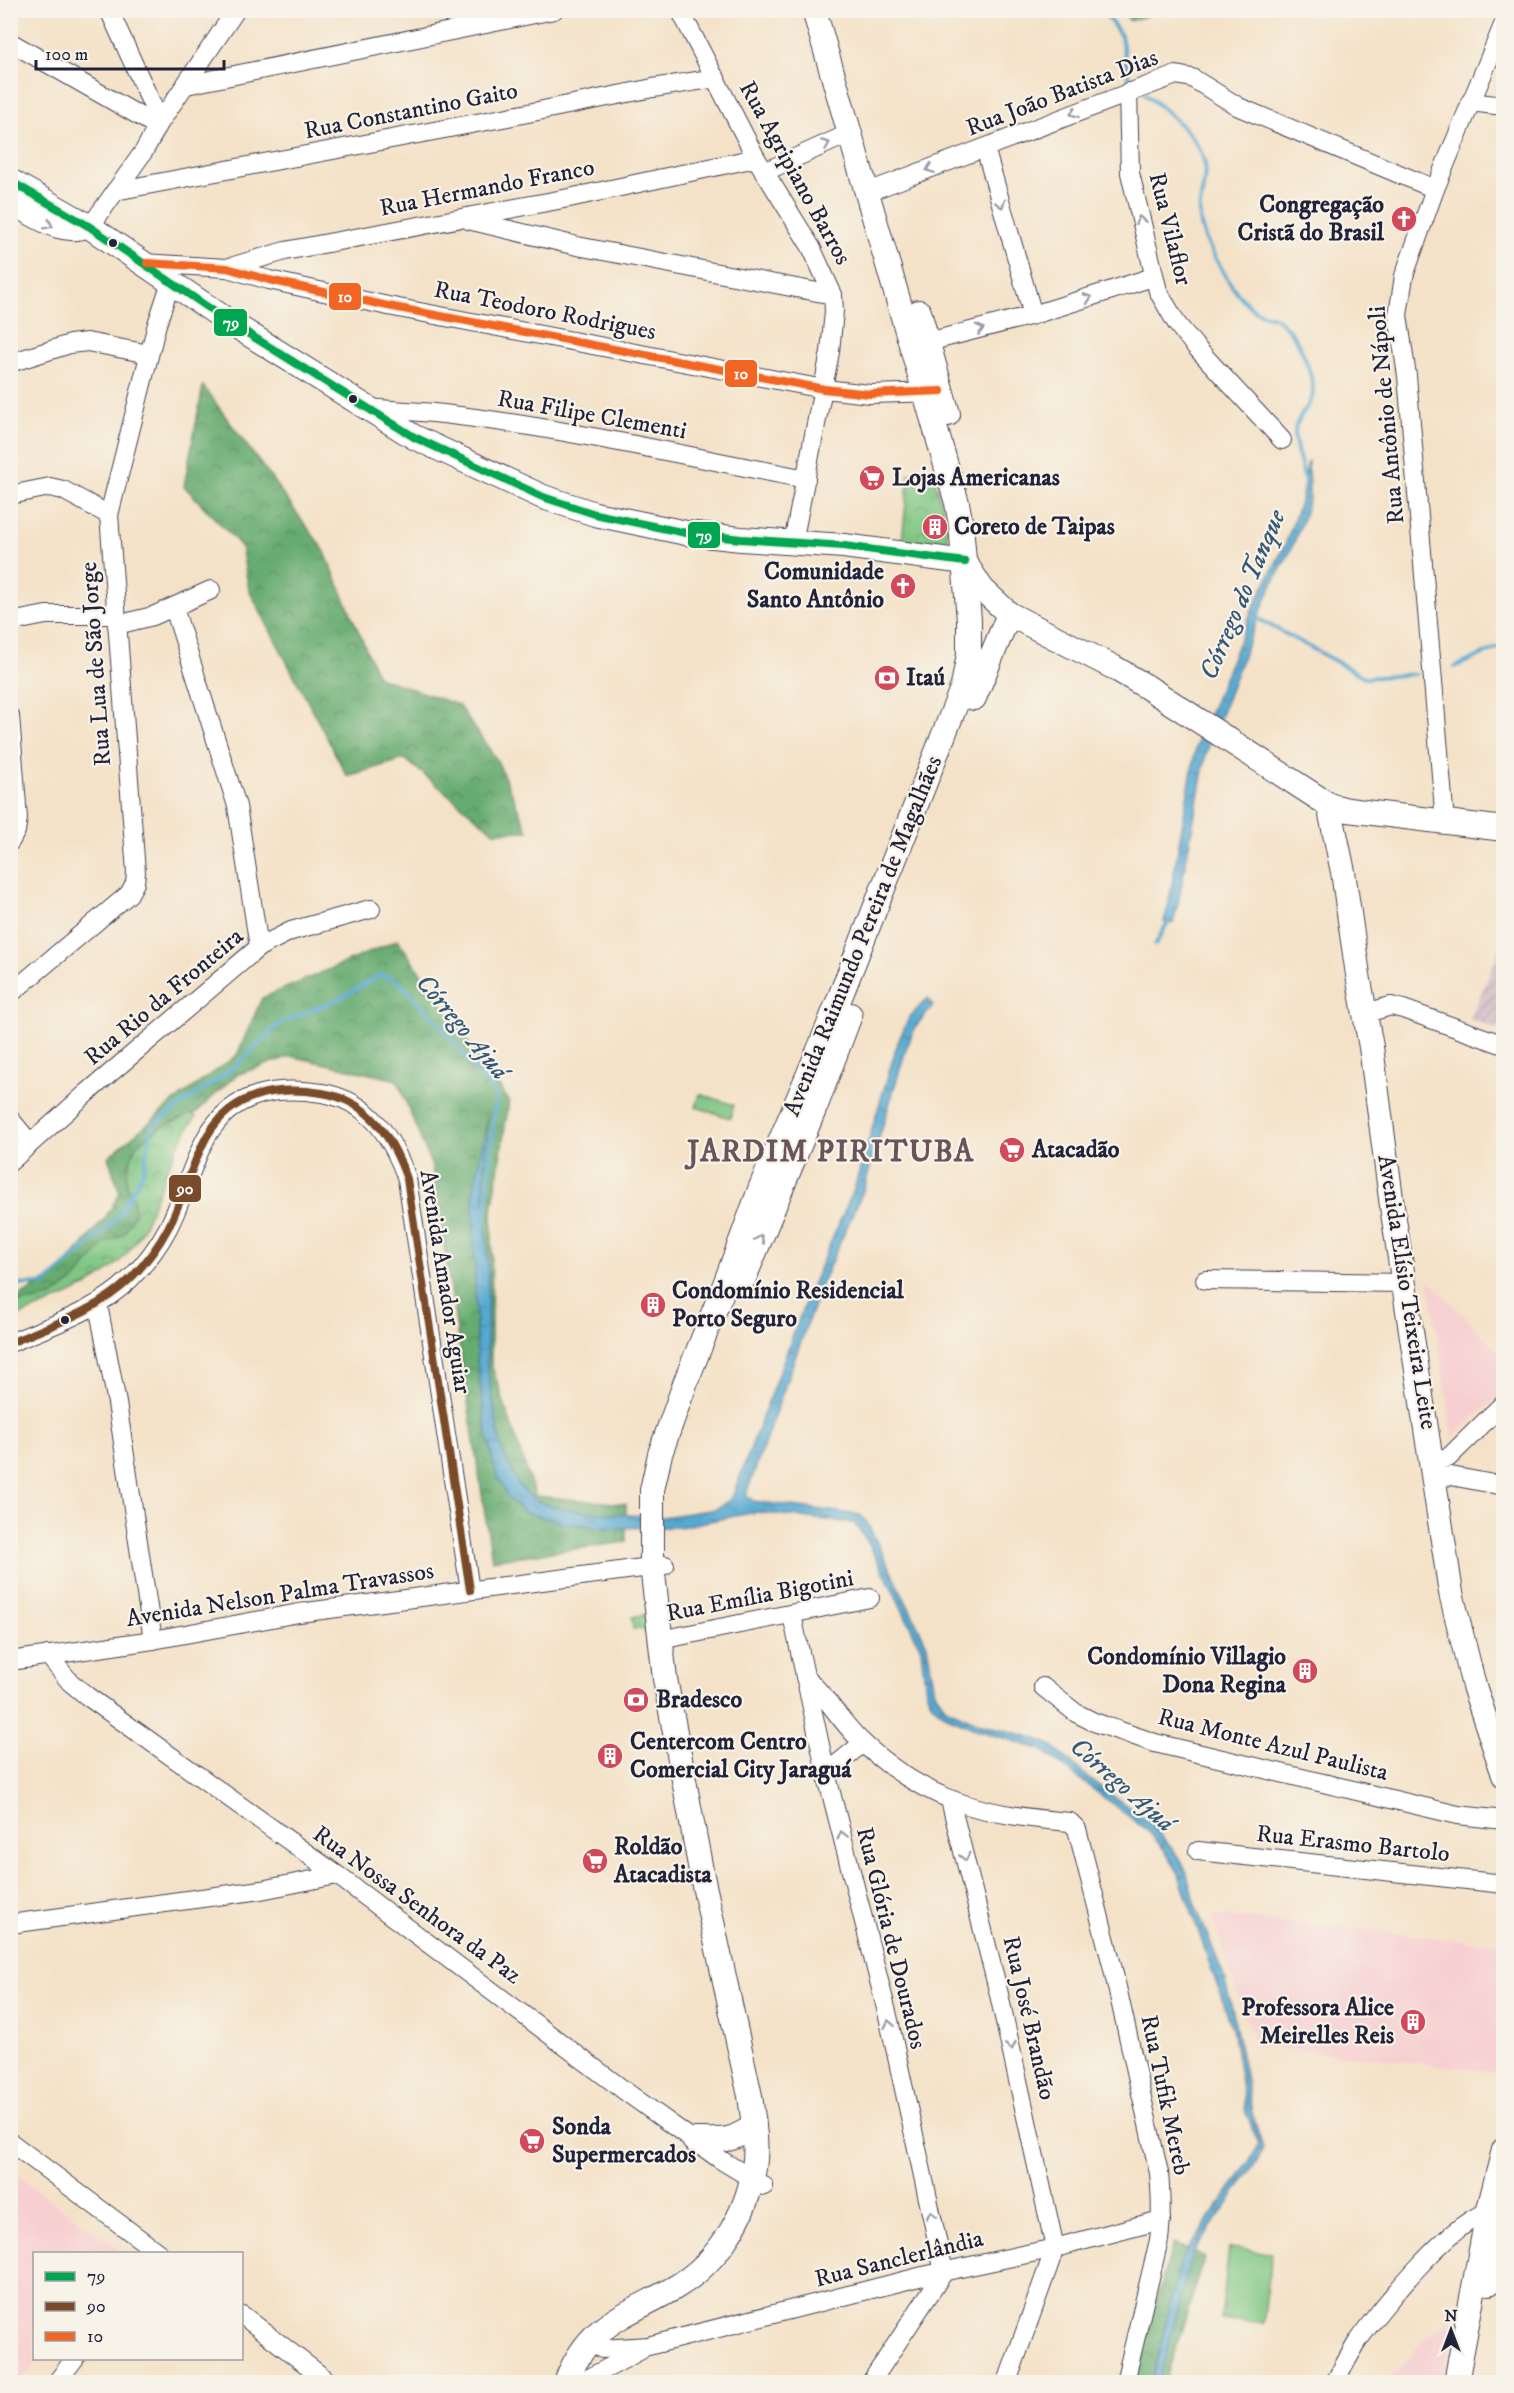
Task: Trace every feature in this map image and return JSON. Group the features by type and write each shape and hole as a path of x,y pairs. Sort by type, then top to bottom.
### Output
{"main road":[{"name":"Avenida Raimundo Pereira de Magalhães","path":"566,2382 577,2356 587,2342 602,2329 677,2287 712,2259 758,2183 754,2168 754,2126 735,2023 683,1779 658,1565 657,1510 652,1490 660,1454 686,1381 761,1187 963,686 969,654 962,532 933,392 928,342 875,189 850,133 814,10"},
{"name":"Avenida Raimundo Pereira de Magalhães","path":"657,1510 676,1445 816,1106 883,925 974,698 981,659 980,551 967,481 933,392 883,247 875,189 830,10"},
{"path":"10,181 90,226 228,321 414,437 543,497 595,514 686,533 844,546 965,562 982,589 1009,614 1113,667 1338,807 1503,829"},
{"path":"883,247 899,272 917,331 920,337 928,342"},
{"path":"936,558 950,547 962,532"},
{"path":"974,698 1009,614"},
{"name":"Avenida Elísio Teixeira Leite","path":"1338,807 1343,872 1372,1011 1399,1205 1441,1468 1446,1562 1474,1686 1503,1774"},
{"name":"Avenida Elísio Teixeira Leite","path":"1399,1205 1404,1283 1471,1622 1503,1727"},
{"name":"Avenida Raimundo Pereira de Magalhães","path":"582,2382 592,2360 602,2349 637,2323 695,2289 735,2249 757,2210 758,2183 768,2152 764,2114 731,1938 666,1640"},
{"path":"694,2140 728,2141 754,2126"},
{"path":"1469,2382 1498,2218 1502,2165"},
{"path":"1456,2382 1498,2218"}],"street":[{"path":"109,10 159,124"},
{"path":"10,205 66,232 84,230 90,226 144,151 159,124 236,10"},
{"path":"186,85 554,10"},
{"name":"Rua Agripiano Barros","path":"680,10 760,165 811,247 833,296 834,323 824,389 793,543"},
{"name":"Rua Antônio de Nápoli","path":"1445,822 1407,376 1398,315 1404,276 1435,189 1503,23"},
{"path":"10,42 159,124"},
{"name":"Rua João Batista Dias","path":"875,189 1176,75 1192,78 1239,107 1435,189"},
{"name":"Rua Constantino Gaito","path":"115,191 716,78"},
{"name":"Rua Vilaflor","path":"1131,91 1130,173 1153,277 1164,306 1176,324 1282,440"},
{"path":"1470,102 1503,106"},
{"name":"Rua Hermando Franco","path":"227,268 285,251 760,165 850,133"},
{"path":"985,148 1033,315"},
{"path":"464,219 577,246 833,296"},
{"name":"Rua Teodoro Rodrigues","path":"142,263 227,268 269,280 388,306 824,389 870,394 933,392"},
{"path":"928,342 1033,315 1153,277"},
{"name":"Rua Lua de São Jorge","path":"10,994 129,894 135,883 109,515 149,354 171,282"},
{"path":"10,363 69,344 87,342 149,354"},
{"name":"Rua Filipe Clementi","path":"368,408 500,422 806,479"},
{"path":"10,495 50,487 63,490 109,515"},
{"path":"10,622 46,615 116,620 174,608 211,590"},
{"path":"174,608 237,806 259,947"},
{"path":"10,716 18,818 16,831 10,842"},
{"name":"Rua Rio da Fronteira","path":"10,1162 259,947 291,931 371,909"},
{"path":"1372,1011 1391,1006 1403,1008 1503,1045"},
{"name":"Avenida Amador Aguiar","path":"10,1343 98,1305 129,1280 152,1255 168,1227 207,1136 221,1118 240,1102 264,1093 295,1089 331,1095 353,1104 385,1131 398,1152 407,1179 470,1590"},
{"path":"10,1119 30,1143"},
{"path":"1205,1280 1404,1283"},
{"path":"98,1305 117,1403 153,1640"},
{"path":"1503,1403 1441,1468 1503,1486"},
{"name":"Avenida Nelson Palma Travassos","path":"10,1661 153,1640 299,1613 658,1565"},
{"name":"Rua Emília Bigotini","path":"666,1640 870,1598"},
{"name":"Rua Glória de Dourados","path":"792,1615 826,1773 888,2016 944,2272"},
{"name":"Rua Nossa Senhora da Paz","path":"48,1655 70,1682 87,1696 337,1875 629,2094 758,2183"},
{"path":"805,1677 863,1743 915,1782 950,1800"},
{"name":"Rua Monte Azul Paulista","path":"1043,1687 1076,1713 1094,1722 1155,1743 1458,1815 1503,1820"},
{"path":"826,1773 863,1743"},
{"name":"Rua Tufik Mereb","path":"950,1800 997,1814 1070,1822 1077,1829 1118,1988 1159,2173 1161,2220 1125,2382"},
{"name":"Rua José Brandão","path":"950,1800 998,1990 1055,2248"},
{"name":"Rua Erasmo Bartolo","path":"1198,1851 1503,1884"},
{"path":"10,1924 261,1890 337,1875"},
{"path":"10,2142 156,2252"},
{"path":"1335,2382 1360,2339 1397,2290 1443,2243 1472,2221 1498,2218"},
{"name":"Rua Sanclerlândia","path":"602,2349 648,2346 944,2272 1055,2248 1161,2220"},
{"path":"1007,2382 1055,2248"},
{"path":"871,2382 944,2272"},
{"path":"243,2316 329,2382"},
{"name":"Rua Sanclerlândia","path":"582,2382 648,2346"},
{"path":"884,2382 894,2348"},
{"path":"57,2382 74,2360"}],"shaded area":[{"path":"1503,942 1503,1031 1470,1019"},
{"path":"1428,1278 1503,1357 1503,1392 1453,1437"},
{"path":"1212,1915 1503,1944 1503,2072 1255,2046"},
{"path":"10,2170 119,2249 116,2252 33,2252 33,2360 37,2360 20,2382 10,2382"},
{"path":"1459,2314 1447,2357 1444,2382 1387,2382 1427,2337"}],"green space":[{"path":"1121,11 1162,11 1130,21"},
{"path":"203,386 324,550 378,677 458,705 497,760 528,831 494,832 405,759 347,776 249,590 241,546 184,486"},
{"path":"933,472 947,525 947,543 940,545 902,541 909,474"},
{"path":"398,940 509,1101 492,1211 491,1364 535,1496 626,1504 626,1542 492,1560 432,1167 397,1080 291,1056 236,1075 181,1127 137,1228 88,1286 11,1316 10,1302 58,1274 106,1217 120,1193 108,1157 175,1101 237,1055 262,998"},
{"path":"700,1094 734,1105 730,1118 696,1107"},
{"path":"192,1114 196,1117 178,1146 142,1230 125,1255 112,1268 80,1289 11,1319 11,1304 52,1297 76,1279 104,1244 124,1234 135,1212 134,1200 127,1185 127,1171 136,1145 161,1127"},
{"path":"647,1614 649,1635 641,1628 633,1629 632,1617"},
{"path":"1173,2243 1205,2257 1165,2382 1131,2382"},
{"path":"1229,2248 1272,2253 1263,2324 1221,2319"}],"water":[{"path":"1308,460 1309,498 1302,522 1256,622 1206,754 1178,904 1173,923 1166,924 1164,921 1196,746 1253,608 1286,543 1302,496"},
{"path":"928,998 933,1006 915,1027 907,1046 863,1191 821,1285 746,1495 753,1501 860,1515 867,1523 882,1552 927,1645 935,1692 946,1708 978,1723 1049,1744 1091,1780 1149,1822 1179,1857 1187,1873 1194,1902 1222,1971 1233,2012 1252,2113 1263,2147 1258,2160 1192,2254 1159,2382 1152,2382 1181,2260 1250,2161 1259,2144 1246,2113 1232,2028 1178,1872 1167,1853 1149,1832 1042,1750 975,1729 950,1718 932,1704 926,1691 921,1649 866,1539 854,1523 756,1512 679,1527 603,1528 565,1523 526,1513 508,1498 495,1470 486,1429 477,1361 473,1195 488,1114 484,1187 488,1268 487,1366 501,1448 518,1484 534,1500 561,1509 663,1517 716,1509 732,1498 809,1292 854,1189 898,1042 909,1018"}],"waterway":[{"name":"Córrego do Tanque","path":"1103,10 1121,36 1129,79 1134,85"},
{"name":"Córrego do Tanque","path":"1145,94 1190,135 1202,156 1205,171 1200,221 1207,241 1225,275 1250,306 1283,324 1303,353 1313,386 1311,400 1299,419 1295,433 1305,484"},
{"path":"1255,617 1366,678 1415,674"},
{"path":"1455,667 1504,645"},
{"name":"Córrego do Tanque","path":"1155,945 1168,922"},
{"name":"Córrego Ajuá","path":"10,1285 45,1284 117,1219 143,1172 152,1126 236,1066 280,1023 339,999 380,975 398,981 433,1017 496,1095 485,1222"}],"transit line":[{"name":"79","path":"10,181 90,227 228,321 414,437 543,497 595,514 686,533 844,546 965,562"},
{"name":"10","path":"147,263 227,268 269,280 388,306 824,389 870,394 941,391"},
{"name":"90","path":"10,1343 89,1309 117,1290 136,1273 156,1249 168,1228 207,1136 229,1110 257,1095 288,1091 322,1093 339,1097 353,1104 377,1123 386,1135 407,1179 470,1590"}],"place":[{"name":"Congregação Cristã do Brasil","path":"1404,219"},
{"name":"Lojas Americanas","path":"872,478"},
{"name":"Coreto de Taipas","path":"935,527"},
{"name":"Comunidade Santo Antônio","path":"903,586"},
{"name":"Itaú","path":"887,678"},
{"name":"Atacadão","path":"1012,1150"},
{"name":"Condomínio Residencial Porto Seguro","path":"653,1305"},
{"name":"Condomínio Villagio Dona Regina","path":"1305,1671"},
{"name":"Bradesco","path":"636,1700"},
{"name":"Centercom Centro Comercial City Jaraguá","path":"610,1756"},
{"name":"Roldão Atacadista","path":"595,1861"},
{"name":"Professora Alice Meirelles Reis","path":"1413,2022"},
{"name":"Sonda Supermercados","path":"532,2141"}],"district":[{"name":"JARDIM PIRITUBA","path":"831,1152"}]}
